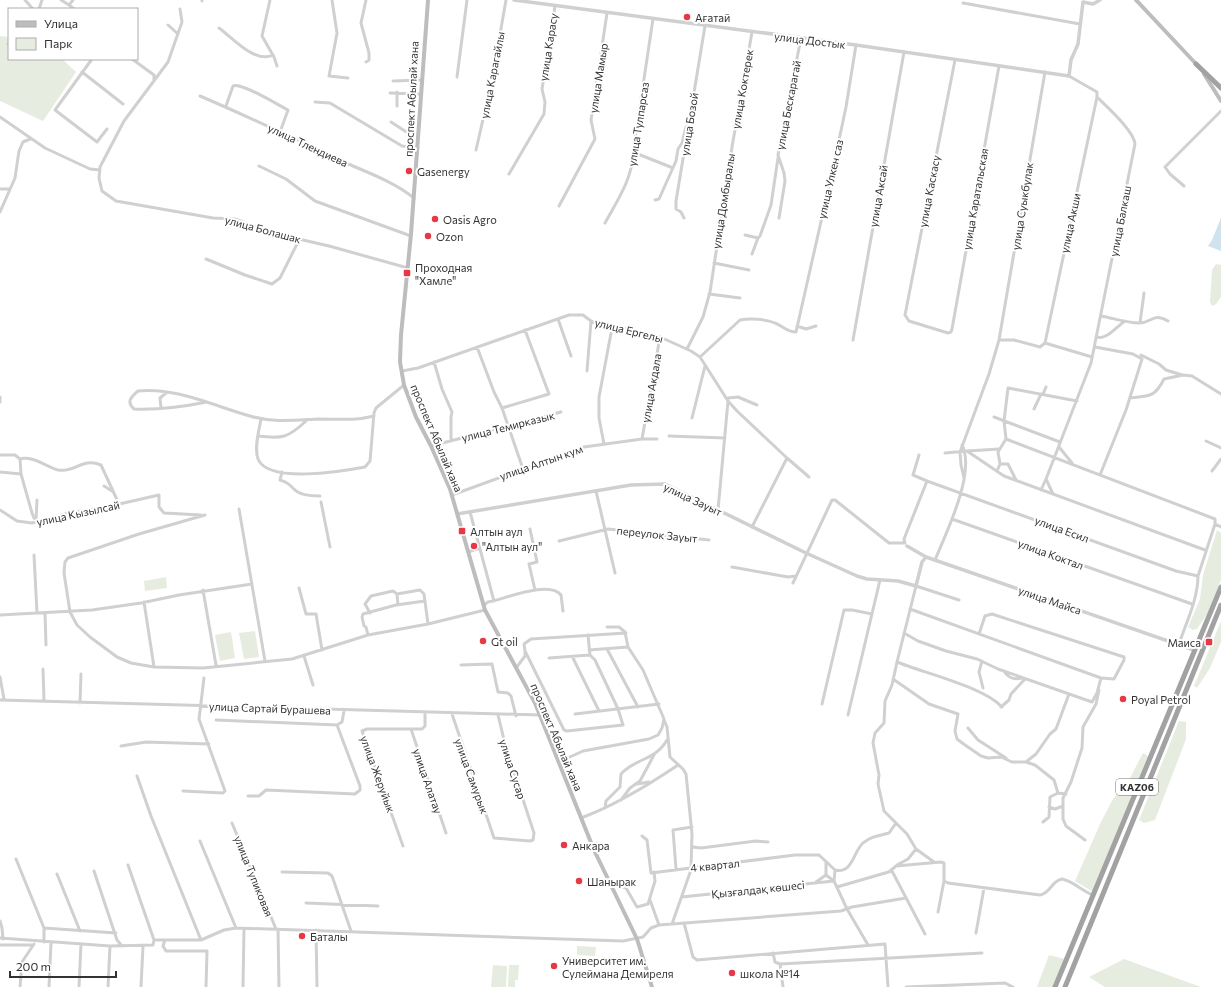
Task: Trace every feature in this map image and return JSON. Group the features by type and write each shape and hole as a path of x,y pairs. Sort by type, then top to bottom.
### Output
{"highway":[{"path":"1196,64 1221,88"},
{"name":"KАZ06","path":"1055,987 1221,587"},
{"name":"KАZ06","path":"1065,987 1221,604"}],"main road":[{"name":"проспект Абылай хана","path":"428,0 421,80 418,148 411,236 401,334 400,362 404,385 416,417 443,469 452,495 484,608 540,715 594,850 637,939 652,987"},
{"path":"1136,0 1196,64 1221,101"}],"street":[{"path":"25,0 32,8"},
{"path":"61,0 73,8"},
{"path":"69,5 73,0"},
{"path":"270,0 262,36 273,55 277,66"},
{"path":"332,0 336,33 329,76 348,78"},
{"path":"366,0 362,22 369,53 369,60 366,62"},
{"path":"458,77 467,0"},
{"name":"улица Карагайлы","path":"476,150 492,80 506,0"},
{"name":"улица Достык","path":"514,0 856,45 1045,72 1069,76 1097,92 1097,97"},
{"path":"1069,76 1071,60 1078,44 1083,1 1093,4 1100,0"},
{"path":"963,3 1080,24"},
{"name":"улица Карасу","path":"509,174 544,114 545,102 542,89 555,6"},
{"path":"0,118 45,148 85,167 100,170 124,121 168,62 182,22 180,8"},
{"name":"улица Мамыр","path":"559,206 595,139 591,120 607,13"},
{"name":"улица Тулпарсаз","path":"605,223 623,188 632,166 653,19"},
{"path":"168,25 178,34"},
{"name":"улица Бозой","path":"684,218 681,212 676,209 676,201 705,26"},
{"path":"219,28 259,56 264,58 273,55"},
{"name":"улица Коктерек","path":"732,147 752,32"},
{"name":"улица Бескарагай","path":"779,218 785,182 784,173 778,158 800,38"},
{"name":"улица Улкен саз","path":"797,326 846,107 856,45"},
{"name":"улица Аксай","path":"853,340 904,52"},
{"path":"91,60 55,110 97,142 107,129"},
{"path":"133,60 154,75 154,81"},
{"name":"улица Каскасу","path":"951,332 909,321 905,315 955,60"},
{"name":"улица Каратальская","path":"951,332 998,66"},
{"path":"82,72 122,104"},
{"name":"улица Суыкбулак","path":"960,452 972,424 999,340 1045,72"},
{"path":"393,81 421,80"},
{"path":"226,106 233,86 237,84 288,110 280,132"},
{"path":"392,88 391,93 421,94"},
{"path":"397,92 397,106"},
{"name":"улица Тлендиева","path":"200,96 226,106 403,190 414,198"},
{"name":"улица Балкаш","path":"1041,490 1077,401 1095,346 1135,142 1114,114 1097,97"},
{"name":"улица Акши","path":"1045,343 1097,97"},
{"path":"315,102 330,103 402,146 418,148"},
{"path":"1184,186 1170,174 1166,167 1221,112"},
{"path":"391,122 408,133 410,136 410,147"},
{"path":"655,200 658,199 669,179 676,160 678,149 682,143 686,127 688,126"},
{"path":"0,212 15,178 23,142 30,139"},
{"name":"улица Домбыралы","path":"687,349 703,317 709,294 732,147"},
{"path":"633,152 672,168"},
{"path":"752,254 771,206 778,158"},
{"path":"260,166 286,179 315,201 411,236"},
{"name":"улица Болашак","path":"100,170 99,178 102,192 116,201 212,218 235,219 277,234 329,246 408,268"},
{"path":"0,189 9,189"},
{"path":"745,235 758,238"},
{"path":"206,259 272,284 280,278 299,240"},
{"path":"714,263 749,270"},
{"path":"1140,323 1144,293"},
{"path":"709,294 740,298"},
{"name":"улица Ергелы","path":"402,371 434,362 558,319 576,314 583,315 591,321 612,328 627,329 660,337 687,349 700,357 728,400 786,458 809,477"},
{"path":"1101,316 1140,323 1153,317 1160,317 1168,321"},
{"path":"558,319 571,356"},
{"path":"700,357 740,320 746,319 774,322 791,332 796,332 797,326 806,329 816,326"},
{"path":"588,371 591,321"},
{"path":"1097,337 1101,338 1106,336 1125,321"},
{"path":"604,444 599,418 599,397 612,328"},
{"path":"502,408 549,394 525,330"},
{"name":"улица Акдала","path":"642,439 660,337"},
{"path":"999,340 1014,340 1040,347 1045,343 1092,357"},
{"path":"1095,346 1144,357 1159,364 1166,370 1192,376 1221,394"},
{"path":"477,347 494,392 502,408 523,469"},
{"path":"1137,355 1141,357 1142,362"},
{"path":"1100,475 1130,398 1144,357"},
{"path":"434,362 442,389 452,412 450,417 451,441"},
{"path":"692,418 705,366"},
{"path":"1130,398 1157,392 1164,379 1166,370"},
{"path":"1164,379 1183,375"},
{"path":"261,419 258,436 258,459 269,468 282,472 312,474 367,466 370,461 374,416 380,404 404,385"},
{"path":"1034,409 1046,387"},
{"path":"997,471 1000,464 1000,449 1006,439 1004,421 1008,388 1077,401"},
{"path":"207,402 161,408 134,409 130,406 130,398 138,391 166,393 207,402 272,421 306,421 319,419 346,421 374,416"},
{"path":"161,408 160,398 166,393"},
{"path":"0,397 0,402"},
{"path":"718,510 728,400 738,397 757,405"},
{"name":"улица Темирказык","path":"431,446 561,412"},
{"path":"994,417 1060,442"},
{"path":"258,436 280,439 297,429 306,421"},
{"path":"668,436 724,438"},
{"name":"улица Алтын кум","path":"452,495 584,447 642,439 657,439"},
{"path":"1006,439 1215,519 1215,524 1205,550 1192,604 1179,644"},
{"path":"1206,441 1221,448"},
{"path":"962,445 966,451 997,471 1016,480 1205,550"},
{"path":"1059,447 1074,465"},
{"path":"945,453 1000,449"},
{"path":"935,560 962,493 966,466 966,451"},
{"path":"960,452 960,465 964,478"},
{"path":"0,455 34,460 51,467 65,470 83,463 100,465 106,474 119,504"},
{"name":"улица Есил","path":"918,455 913,476 1176,571 1198,576"},
{"path":"752,527 786,458"},
{"path":"20,459 21,474 36,520"},
{"path":"1212,471 1221,459"},
{"path":"1000,464 1008,464 1016,480"},
{"path":"0,472 21,474"},
{"path":"282,472 280,480 287,482 295,491 302,494 320,496"},
{"path":"1046,479 1053,494"},
{"path":"793,583 830,502 834,500 889,542 906,544 928,481"},
{"name":"улица Зауыт","path":"457,514 631,485 665,484 856,576 867,579 898,581 916,586"},
{"path":"104,486 114,492"},
{"path":"596,491 615,573"},
{"name":"улица Кызылсай","path":"0,510 17,521 25,523 41,521 69,513 159,495 159,507 164,513 205,515 139,534 68,558 64,568 70,612"},
{"path":"36,520 37,500"},
{"path":"321,502 330,547"},
{"path":"239,510 265,661"},
{"path":"470,512 494,601"},
{"name":"улица Коктал","path":"952,519 1192,604"},
{"path":"36,520 41,521"},
{"path":"1215,524 1221,527"},
{"path":"530,529 538,562 529,564 535,590"},
{"name":"переулок Зауыт","path":"559,541 606,530 709,540"},
{"name":"улица Майса","path":"906,544 926,557 1194,650"},
{"path":"468,552 480,548"},
{"path":"34,555 37,613"},
{"path":"926,557 922,562 893,680 884,706 884,723 875,733 873,740 879,775 878,784 884,811 907,834 916,849 935,862"},
{"path":"732,567 792,578 796,576"},
{"path":"848,715 880,580"},
{"path":"0,616 70,612 144,602 203,590 252,584"},
{"path":"916,586 959,600"},
{"path":"299,588 306,614 316,614 322,650"},
{"path":"70,612 77,625 111,654 131,663 154,667 196,668 216,665 280,661 304,656 368,635 428,624 484,608 488,602 535,590 552,588 559,592 562,600 563,611"},
{"path":"203,590 216,665"},
{"path":"370,612 365,604 371,596 393,591 397,594 406,591 420,590 424,594 428,624"},
{"path":"397,594 398,604"},
{"path":"368,635 362,617 370,612 398,604 425,601"},
{"path":"144,602 154,667"},
{"path":"910,609 979,634 1101,678 1114,679 1124,660 1124,657 992,614 985,616 979,634"},
{"path":"822,704 844,610 872,614"},
{"path":"45,613 46,645"},
{"path":"607,627 624,628 628,647 643,670 664,718 670,757 686,774 692,827 692,868 672,924"},
{"path":"516,668 525,656 524,644 531,639 588,634 626,633"},
{"path":"904,633 913,639 946,651 982,661 1004,672 1092,702 1101,678"},
{"path":"525,651 566,731 621,726 623,722 618,709 595,660 590,654 588,634"},
{"path":"589,650 628,647"},
{"path":"607,649 638,707"},
{"path":"548,658 590,654"},
{"path":"304,656 313,685"},
{"path":"572,656 599,712"},
{"path":"982,661 979,672 982,688"},
{"path":"897,662 977,690 996,700 1002,707 1009,700 1011,694 1024,678"},
{"path":"461,665 492,664 498,692 508,693 511,696 516,716"},
{"path":"43,669 44,701"},
{"path":"80,703 81,674"},
{"path":"0,677 4,699"},
{"path":"183,791 223,793 225,791 199,719 204,678"},
{"path":"893,680 929,704 958,714 955,731 958,739 981,756 1007,759 1020,763 1026,762 1035,765 1050,775 1054,780 1058,793"},
{"path":"1085,840 1066,826 1063,819 1063,798 1071,782 1082,748 1083,726 1096,704 1100,692 1099,685"},
{"path":"1026,762 1036,754 1050,734 1056,729 1069,694"},
{"name":"улица Сартай Бурашева","path":"0,700 200,705 516,716 540,715"},
{"path":"576,714 659,704"},
{"path":"216,720 337,725 342,722 344,711"},
{"path":"411,729 423,728 425,713"},
{"name":"улица Самурык","path":"452,714 494,837"},
{"name":"улица Сусар","path":"494,837 497,840 530,841 533,840 534,833 506,748 498,715"},
{"path":"559,762 583,751 649,739 658,735 662,728 664,718"},
{"path":"248,796 259,796 266,790 357,792 360,786 337,725"},
{"path":"968,728 978,740 1007,759"},
{"name":"улица Жеруйык","path":"403,846 362,731 366,729 411,729"},
{"name":"улица Алатау","path":"411,729 446,833"},
{"path":"605,808 606,801 619,789 620,776 624,770 654,755 662,748 668,738"},
{"path":"121,746 146,742 209,744"},
{"path":"637,784 654,755"},
{"path":"581,818 631,796 638,789 678,765"},
{"path":"137,776 151,816 201,940"},
{"path":"621,800 630,788 637,784 651,782"},
{"path":"1043,822 1049,817 1050,798 1058,793 1066,794"},
{"path":"1049,806 1055,809 1063,806"},
{"name":"улица Тупиковая","path":"232,823 277,929"},
{"path":"826,863 835,870 844,869 849,866 862,844 873,836 889,833 896,823"},
{"path":"676,869 673,830 692,827"},
{"path":"642,836 647,840 649,873 654,872 655,881 648,904"},
{"path":"200,841 236,928"},
{"path":"693,847 702,848 756,841 768,842"},
{"path":"837,887 890,871 908,859 916,849"},
{"name":"4 квартал","path":"654,872 795,855 819,854 826,863"},
{"path":"16,860 44,928 44,942"},
{"path":"896,866 935,862 944,863 944,881 938,912"},
{"path":"826,863 826,875"},
{"path":"0,921 2,928 1,939 35,943 44,942 110,946 153,945 154,940 128,865"},
{"path":"834,881 835,870"},
{"path":"94,871 116,933 117,940 122,946"},
{"path":"890,871 894,874 925,934"},
{"path":"282,872 328,873 332,876 351,931"},
{"path":"57,874 80,931"},
{"path":"826,875 834,881 847,909 868,945"},
{"path":"816,882 819,878 826,875"},
{"path":"944,881 1040,895 1049,892 1054,883 1062,879 1068,880 1083,892 1093,895"},
{"name":"Қызғалдақ көшесі","path":"682,897 834,881"},
{"path":"610,882 626,888 637,907 648,904 652,906"},
{"path":"976,933 984,888"},
{"path":"154,940 201,940 224,930 244,928 623,941 643,937 651,928 658,925 841,911 906,898"},
{"path":"650,900 658,925"},
{"path":"306,903 378,906"},
{"path":"684,923 694,960 885,944 888,987"},
{"path":"44,928 116,933"},
{"path":"243,987 244,928"},
{"path":"277,929 279,987"},
{"path":"316,930 317,987"},
{"path":"165,940 163,946 166,951 206,951 206,987"},
{"path":"0,945 29,946 35,943"},
{"path":"20,987 22,962 35,943"},
{"path":"49,987 51,943"},
{"path":"79,987 81,944"},
{"path":"108,987 110,946"},
{"path":"141,987 143,946"},
{"path":"773,953 774,962 780,964 886,957 982,953"},
{"path":"780,964 783,987"},
{"path":"906,987 1005,983 1013,987"}],"green space":[{"path":"0,36 8,37 8,60 63,60 76,72 43,121 0,101"},
{"path":"1216,264 1221,265 1221,297 1216,304 1212,306 1210,302 1212,270"},
{"path":"1217,530 1221,533 1221,580 1207,614 1197,629 1193,630 1188,627 1200,599 1203,575"},
{"path":"166,577 167,588 145,591 144,581"},
{"path":"1221,621 1221,642 1210,668 1197,688 1194,686"},
{"path":"255,631 259,657 244,659 239,633"},
{"path":"231,632 235,658 220,661 215,635"},
{"path":"1179,721 1186,722 1186,739 1155,820 1144,823 1139,820"},
{"path":"1143,753 1148,756 1093,892 1075,881 1101,822 1113,799 1128,782"},
{"path":"577,946 596,947 595,956 577,955"},
{"path":"1049,955 1065,959 1053,987 1037,987"},
{"path":"1124,959 1201,987 1105,987 1089,977"},
{"path":"493,965 507,966 506,987 491,987"},
{"path":"509,965 519,965 518,980 515,980 515,987 508,987"}],"water":[{"path":"1221,218 1221,251 1208,246"}],"place":[{"name":"Ағатай","path":"687,17"},
{"name":"Gasenergy","path":"409,171"},
{"name":"Oasis Agro","path":"435,219"},
{"name":"Ozon","path":"428,236"},
{"name":"Проходная \"Хамле\"","path":"407,273"},
{"name":"Алтын аул","path":"462,531"},
{"name":"\"Алтын аул\"","path":"474,546"},
{"name":"Gt oil","path":"483,641"},
{"name":"Маиса","path":"1209,642"},
{"name":"Poyal Petrol","path":"1123,699"},
{"name":"Анкара","path":"564,845"},
{"name":"Шанырак","path":"579,881"},
{"name":"Баталы","path":"302,936"},
{"name":"Университет им. Сулеймана Демиреля","path":"554,966"},
{"name":"школа №14","path":"732,973"}]}
